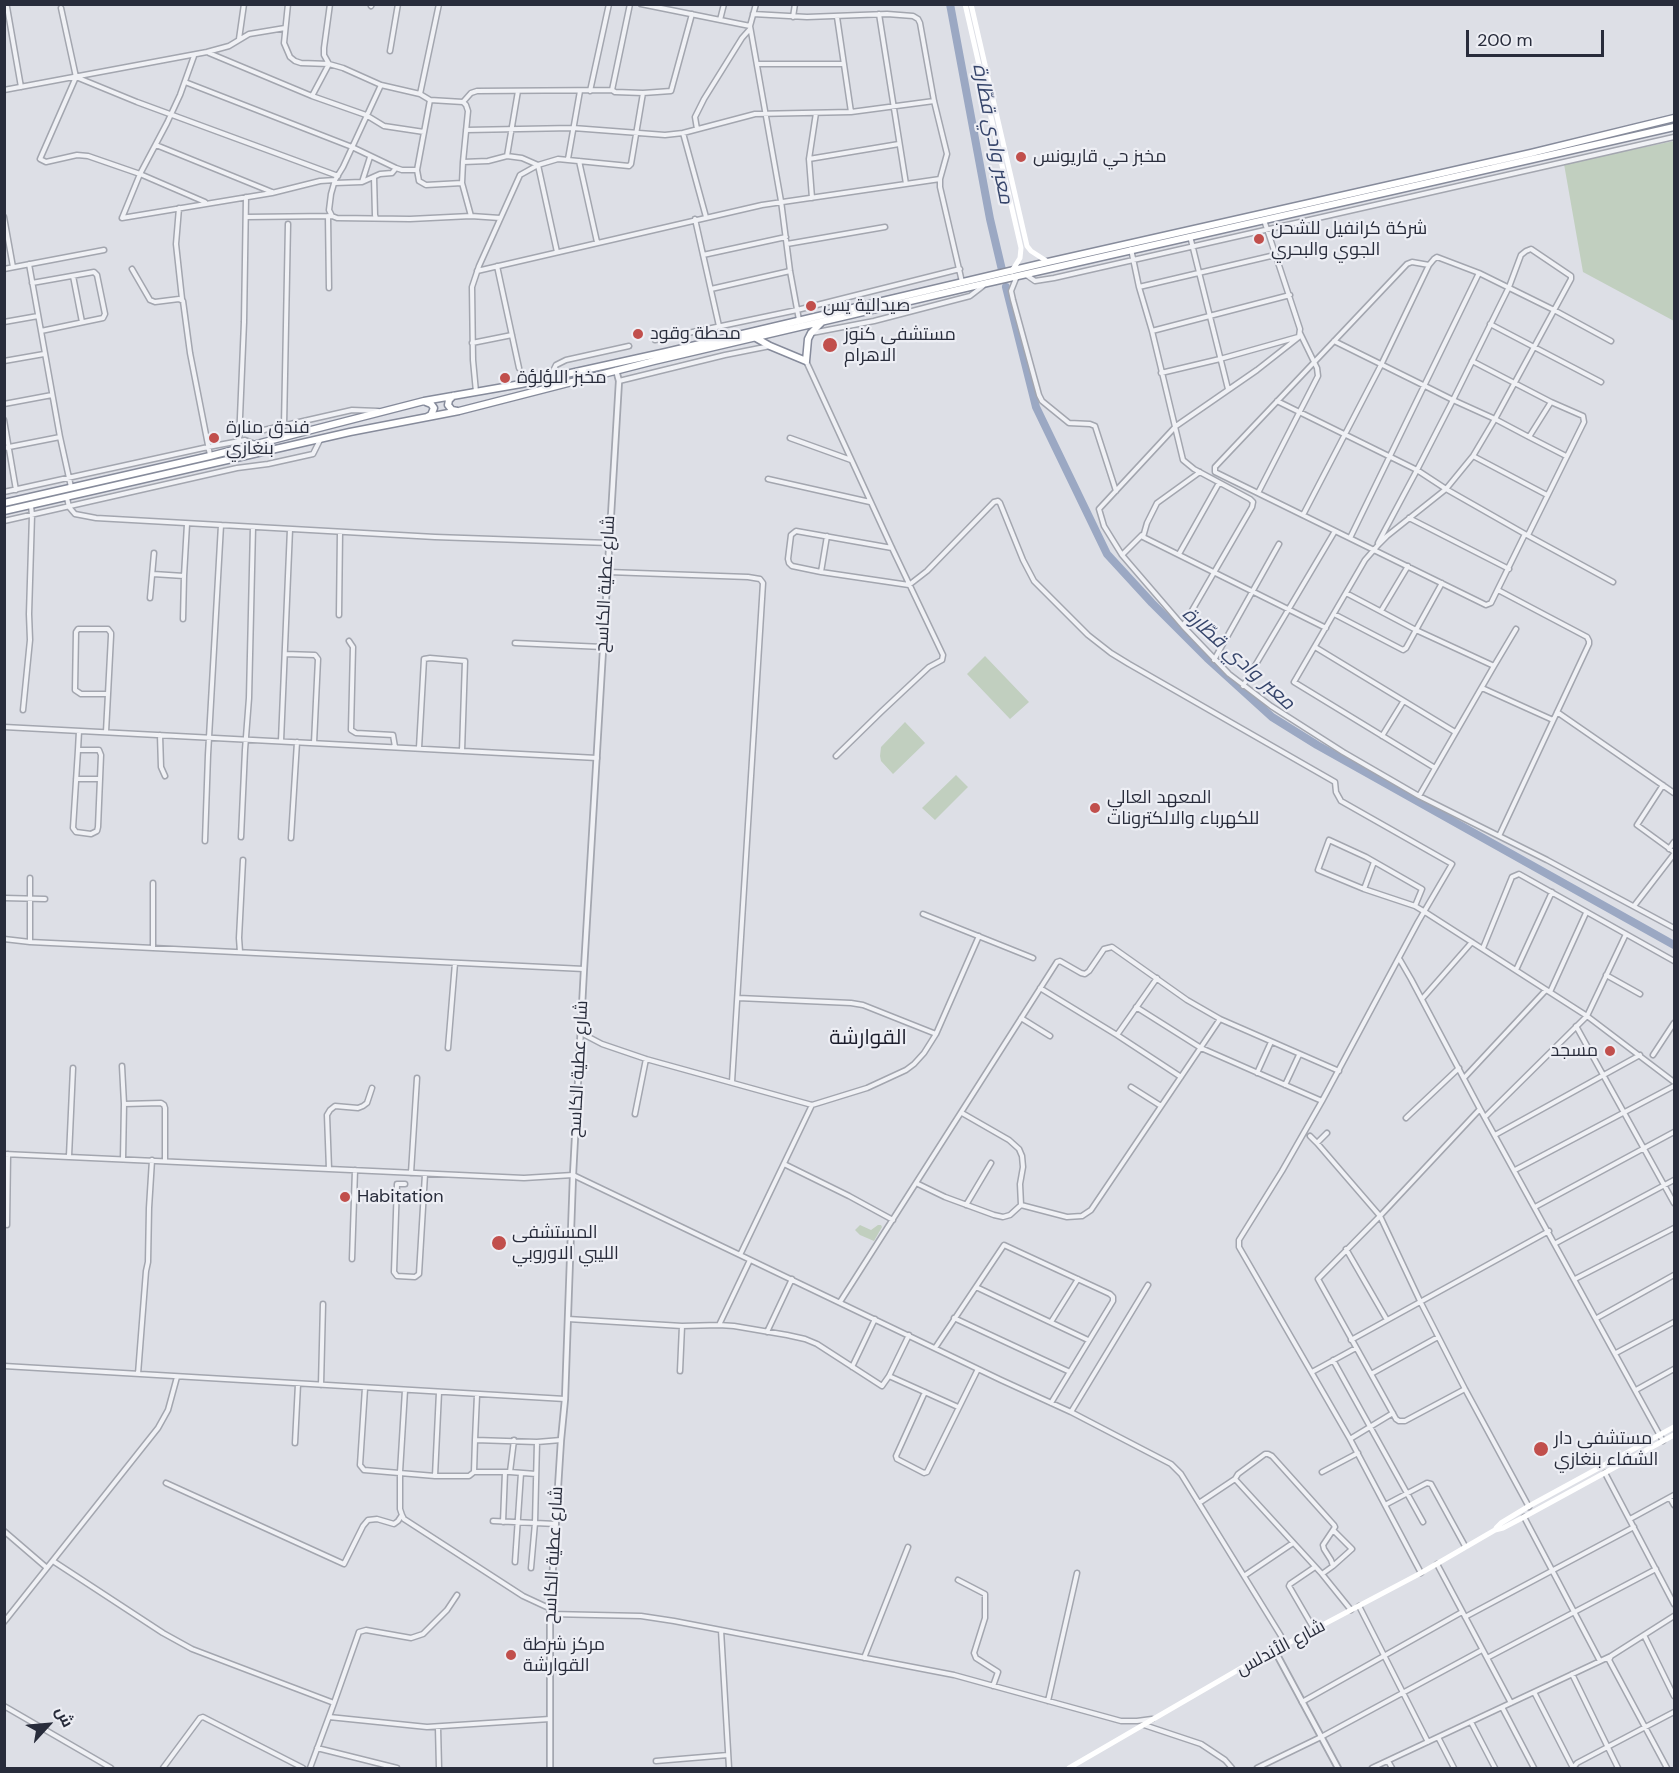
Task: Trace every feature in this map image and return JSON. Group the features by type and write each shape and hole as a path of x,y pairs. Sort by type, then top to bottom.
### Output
{"highway":[{"path":"4,511 350,432 459,411 616,370 987,283 1048,262 1531,153 1674,118"},
{"path":"4,503 210,456 424,401 678,349 963,283 1053,268 1674,127"},
{"path":"756,338 806,361 811,333 823,321"},
{"path":"454,396 449,400 448,405 452,410 459,411"},
{"path":"424,401 434,408 431,415 427,417"}],"main road":[{"path":"965,4 982,65 1024,247 1015,274"},
{"path":"971,4 982,65"},
{"path":"1024,247 1048,262"},
{"name":"شارع الأندلس","path":"1495,1530 1501,1523 1529,1506 1674,1427"},
{"name":"شارع الأندلس","path":"1069,1768 1152,1719 1495,1530 1524,1518 1674,1436"}],"street":[{"path":"238,40 244,4"},
{"path":"288,4 284,43 285,49 295,61 329,64 343,68 381,85 420,94 430,100 463,102 468,108 462,183 471,216"},
{"path":"329,64 324,55 324,48 330,4"},
{"path":"390,51 398,4"},
{"path":"420,94 440,4"},
{"path":"590,91 609,4"},
{"path":"612,90 630,4"},
{"path":"641,4 750,27"},
{"path":"720,20 724,4"},
{"path":"697,129 695,117 750,27 756,4"},
{"path":"793,17 795,4"},
{"path":"7,7 21,87"},
{"path":"61,8 76,77 40,159 46,162 77,155 88,156 140,174 207,203"},
{"path":"463,102 474,91 612,90 643,93 671,91 692,14"},
{"path":"753,14 793,17 879,14 913,16 919,21 934,101 948,154 940,179 940,187 963,283"},
{"path":"879,14 906,184"},
{"path":"837,17 851,112"},
{"path":"750,27 781,201 799,320"},
{"path":"4,90 194,55 229,46 249,34 285,28"},
{"path":"207,52 312,96 366,115 384,126 424,132"},
{"path":"194,55 171,114 140,174 122,218 272,193 320,181 362,182 392,173 396,168"},
{"path":"312,96 329,64"},
{"path":"757,64 844,64"},
{"path":"76,77 336,180"},
{"path":"185,82 351,147 396,168 417,170"},
{"path":"329,288 331,194 381,85"},
{"path":"507,156 518,91"},
{"path":"568,159 580,91"},
{"path":"476,392 472,343 472,287 520,175 538,165 558,159 629,166 643,93"},
{"path":"430,100 417,170 419,181 423,184 462,183"},
{"path":"466,130 573,128 665,135 683,133 744,116 851,112 934,101"},
{"path":"812,198 809,159 816,113"},
{"path":"683,133 706,217"},
{"path":"1025,274 1035,281 1054,278 1674,137"},
{"path":"809,159 899,144"},
{"path":"156,145 272,193"},
{"path":"362,182 369,156"},
{"path":"463,162 488,161 507,156 522,158 538,165"},
{"path":"579,161 597,242"},
{"path":"538,165 557,252"},
{"path":"374,177 376,218"},
{"path":"477,271 781,201 940,179"},
{"path":"1400,189 1402,199"},
{"path":"239,441 246,197"},
{"path":"179,208 177,244 182,299 210,456"},
{"path":"246,217 330,216 338,219 410,219 471,216 500,218"},
{"path":"4,217 14,267"},
{"path":"695,219 719,326"},
{"path":"1258,493 1318,376 1317,368 1300,335 1290,296 1264,219"},
{"path":"284,426 288,224"},
{"path":"787,244 885,227"},
{"path":"1190,236 1228,389"},
{"path":"703,255 786,237"},
{"path":"1131,249 1183,460 1185,464 1253,502 1183,626"},
{"path":"1374,549 1453,400 1509,287 1521,255 1531,249 1571,276 1571,279 1495,419 1473,456 1446,489 1387,536 1365,560 1294,682 1435,768"},
{"path":"4,269 104,250"},
{"path":"1139,287 1275,255"},
{"path":"1303,515 1381,365 1429,265 1437,257 1509,287 1611,341"},
{"path":"1429,265 1412,262 1407,264 1214,469 1215,472 1486,605 1491,603 1585,419 1472,361"},
{"path":"28,264 71,488"},
{"path":"497,266 519,368"},
{"path":"1053,268 1054,278"},
{"path":"655,340 797,310 960,269"},
{"path":"132,270 150,300 155,302 182,299"},
{"path":"711,289 790,271"},
{"path":"32,283 96,273 105,314 103,318 41,331"},
{"path":"1350,538 1479,273"},
{"path":"1015,274 1011,291 1042,402 1069,423 1095,426 1116,491"},
{"path":"73,276 82,322"},
{"path":"811,333 874,321 970,296 987,283"},
{"path":"1152,331 1290,296"},
{"path":"907,302 910,312"},
{"path":"4,322 38,316"},
{"path":"1490,324 1601,382"},
{"path":"472,343 512,335"},
{"path":"1161,372 1220,359 1300,335"},
{"path":"1300,335 1257,370 1174,428 1099,509 1104,526 1122,555 1214,660 1243,686 1271,706 1419,796 1674,928"},
{"path":"1334,341 1566,456"},
{"path":"550,377 556,364 566,360 629,346"},
{"path":"618,381 692,362 770,346"},
{"path":"690,353 692,362"},
{"path":"4,361 44,354"},
{"path":"806,361 943,658 929,667 836,756"},
{"name":"شارع عطية الكاسح","path":"550,1768 550,1612 565,1399 573,1175 608,572 618,381 616,370"},
{"path":"4,404 52,396"},
{"path":"1277,401 1417,470 1446,489 1613,582"},
{"path":"1529,437 1551,402"},
{"path":"264,430 352,410 383,412"},
{"path":"4,420 7,448 16,489"},
{"path":"7,448 60,437"},
{"path":"790,438 852,460"},
{"path":"4,521 237,468 313,454 320,440"},
{"path":"4,492 239,441 256,444"},
{"path":"1473,456 1547,495"},
{"path":"1122,555 1143,534 1158,503 1200,472"},
{"path":"768,479 871,502"},
{"path":"1179,554 1219,483"},
{"path":"67,498 69,507 77,516 340,532 609,543"},
{"path":"892,548 797,531 791,535 788,559 790,565 821,572 909,585 927,571 994,502 998,501 1034,581 1088,635 1129,664 1335,782 1336,792 1341,801 1452,864 1339,1071 1282,1171 1239,1240 1239,1247 1358,1453 1420,1573"},
{"path":"23,710 30,640 33,515 31,506"},
{"path":"1409,518 1509,569"},
{"path":"183,619 187,524"},
{"path":"205,841 221,525"},
{"path":"241,837 249,698 253,527"},
{"path":"281,741 290,529"},
{"path":"1243,686 1335,531"},
{"path":"339,615 340,532"},
{"path":"1143,534 1144,538 1326,628"},
{"path":"821,572 827,536"},
{"path":"1214,660 1279,544"},
{"path":"150,598 154,553"},
{"path":"1381,611 1408,566"},
{"path":"608,572 748,578 760,579 763,583 732,1082"},
{"path":"153,574 184,576"},
{"path":"1334,614 1400,650 1406,648 1442,583"},
{"path":"1498,590 1590,640 1499,836"},
{"path":"1346,593 1416,630 1494,666"},
{"path":"106,732 108,694 111,636 110,631 78,629 76,632 75,690 81,694 108,694"},
{"path":"1419,796 1516,629"},
{"path":"349,641 352,647 351,730 356,733 393,735 394,747"},
{"path":"515,643 603,647"},
{"path":"1315,646 1455,732"},
{"path":"285,654 315,655 318,659 314,743"},
{"path":"419,748 424,659 430,658 465,661 462,751"},
{"path":"1482,688 1553,720"},
{"path":"1382,736 1403,702"},
{"path":"1557,712 1674,793"},
{"path":"4,726 597,758"},
{"path":"78,750 99,750 100,752 98,827 97,831 91,834 74,830 76,779 79,730"},
{"path":"160,735 162,767 165,776"},
{"path":"291,838 297,742"},
{"path":"76,779 100,779"},
{"path":"1634,906 1674,853 1637,825 1663,785"},
{"path":"1415,906 1422,889 1354,850 1329,840 1318,870 1364,889 1415,906 1425,912 1587,1016 1640,1055 1674,1084 1515,1170"},
{"path":"1670,849 1674,842"},
{"path":"240,952 243,861"},
{"path":"1364,889 1374,862"},
{"path":"1483,948 1512,877 1520,874 1674,961"},
{"path":"30,878 30,942"},
{"path":"153,883 153,948"},
{"path":"1516,970 1552,892"},
{"path":"4,898 45,899"},
{"path":"1464,1078 1548,991 1586,913"},
{"path":"923,914 1032,958"},
{"path":"1485,1117 1587,1016 1626,934"},
{"path":"581,1033 602,1044 646,1059 812,1105 867,1088 906,1070 924,1053 936,1034 979,936"},
{"path":"4,939 584,969"},
{"path":"1422,999 1472,942"},
{"path":"840,1302 1057,962 1060,961 1081,974 1085,974 1104,949 1112,947 1187,1000 1220,1019 1339,1071"},
{"path":"1399,960 1663,1441"},
{"path":"448,1048 455,963"},
{"path":"1606,975 1640,994"},
{"path":"1117,1035 1157,978"},
{"path":"1041,988 1181,1077"},
{"path":"738,998 863,1005 936,1034"},
{"path":"1136,1007 1201,1048 1322,1101"},
{"path":"1022,1018 1050,1036"},
{"path":"1021,1205 1067,1217 1087,1214 1220,1019"},
{"path":"1653,1055 1674,1023"},
{"path":"1576,1026 1674,1203"},
{"path":"1257,1073 1271,1042"},
{"path":"1285,1085 1299,1055"},
{"path":"1495,1135 1640,1055"},
{"path":"635,1114 646,1059"},
{"path":"122,1066 123,1159"},
{"path":"69,1156 73,1068"},
{"path":"1406,1118 1459,1068"},
{"path":"411,1173 417,1078"},
{"path":"1131,1087 1161,1106"},
{"path":"329,1169 327,1115 335,1106 363,1107 372,1088"},
{"path":"124,1104 161,1103 164,1105 165,1161"},
{"path":"740,1255 812,1105"},
{"path":"1465,1389 1405,1421 1399,1421 1392,1413 1318,1279 1480,1109"},
{"path":"916,1184 966,1205 1003,1217 1015,1212 1021,1205 1020,1184 1023,1167 1019,1149 1009,1140 962,1113"},
{"path":"1535,1207 1674,1132"},
{"path":"1317,1143 1327,1133"},
{"path":"1310,1136 1380,1216 1438,1337 1533,1513"},
{"path":"7,1225 6,1154 524,1178 573,1175 1071,1412 1171,1464 1181,1474 1286,1645"},
{"path":"138,1374 148,1262 152,1160"},
{"path":"966,1205 991,1163"},
{"path":"784,1164 892,1220"},
{"path":"352,1259 355,1170"},
{"path":"405,1184 397,1184 394,1272 397,1276 415,1277 419,1274 425,1174"},
{"path":"1555,1243 1674,1180"},
{"path":"1575,1279 1674,1228"},
{"path":"1351,1340 1549,1231"},
{"path":"935,1348 1005,1245 1110,1294 1113,1298 1051,1403"},
{"path":"1346,1249 1387,1320"},
{"path":"719,1325 750,1260"},
{"path":"1597,1318 1674,1275"},
{"path":"1051,1323 1078,1279"},
{"path":"768,1332 792,1280"},
{"path":"1071,1412 1148,1286"},
{"path":"976,1287 1088,1340"},
{"path":"321,1385 323,1304"},
{"path":"954,1318 1070,1372"},
{"path":"568,1319 682,1326 719,1325 805,1339 817,1344 880,1386 885,1384 909,1335"},
{"path":"852,1367 875,1319"},
{"path":"1616,1353 1674,1322"},
{"path":"680,1371 682,1326"},
{"path":"1371,1374 1438,1337"},
{"path":"1312,1372 1356,1348"},
{"path":"1333,1360 1423,1522"},
{"path":"4,1366 565,1399"},
{"path":"924,1392 896,1456 897,1459 921,1472 927,1472 978,1369"},
{"path":"1636,1390 1674,1369"},
{"path":"889,1376 958,1407"},
{"path":"5,1620 158,1428 168,1410 177,1377"},
{"path":"295,1443 298,1384"},
{"path":"365,1388 360,1466 364,1470 435,1476 469,1476 474,1472 536,1474"},
{"path":"405,1390 400,1472 400,1509 404,1519 550,1612 641,1616 721,1630 954,1675 1121,1721 1152,1719"},
{"path":"435,1476 439,1392"},
{"path":"474,1472 477,1395"},
{"path":"1350,1439 1392,1413"},
{"path":"475,1440 537,1442 561,1440"},
{"path":"503,1522 514,1440"},
{"path":"531,1568 535,1523 537,1442"},
{"path":"1322,1472 1358,1453"},
{"path":"1199,1503 1235,1479 1265,1454 1269,1454 1334,1525 1335,1527 1323,1545 1333,1566"},
{"path":"515,1562 521,1473"},
{"path":"1605,1473 1674,1604"},
{"path":"1235,1479 1322,1574 1351,1610"},
{"path":"166,1483 342,1565 346,1563 358,1535 368,1520 377,1519 394,1524 402,1515"},
{"path":"1385,1505 1427,1483 1431,1484 1466,1546"},
{"path":"1629,1519 1672,1496 1674,1505"},
{"path":"1524,1518 1600,1661"},
{"path":"493,1521 557,1524"},
{"path":"1465,1617 1634,1527"},
{"path":"1322,1574 1352,1549 1333,1530"},
{"path":"4,1531 48,1568"},
{"path":"1244,1576 1293,1543"},
{"path":"864,1658 908,1547"},
{"path":"53,1561 163,1633 192,1649 334,1704"},
{"path":"1437,1564 1511,1703"},
{"path":"1315,1567 1289,1586 1315,1629"},
{"path":"1487,1658 1656,1569"},
{"path":"1048,1701 1077,1573"},
{"path":"958,1580 985,1594 985,1618 974,1653 976,1658 998,1672 993,1686"},
{"path":"310,1768 359,1632 366,1630 411,1638 423,1634 447,1610 457,1595"},
{"path":"1359,1606 1428,1742"},
{"path":"1302,1702 1462,1612"},
{"path":"1372,1768 1611,1656 1674,1616"},
{"path":"721,1630 729,1768"},
{"path":"1644,1635 1674,1696"},
{"path":"1257,1768 1321,1737 1482,1650"},
{"path":"1275,1651 1338,1768"},
{"path":"1611,1656 1609,1662 1667,1768"},
{"path":"1572,1674 1618,1768"},
{"path":"1534,1692 1573,1768 1674,1712"},
{"path":"4,1706 111,1768"},
{"path":"1502,1707 1534,1768"},
{"path":"163,1768 202,1717 303,1768"},
{"path":"329,1717 427,1727 550,1719"},
{"path":"1471,1722 1495,1768"},
{"path":"1143,1725 1201,1744 1226,1760 1232,1768"},
{"path":"438,1727 439,1768"},
{"path":"1438,1737 1454,1768"},
{"path":"317,1748 397,1768"},
{"path":"657,1761 728,1755"},
{"path":"1388,1761 1392,1768"}],"green space":[{"path":"1674,141 1674,321 1583,272 1564,164"},
{"path":"985,656 1029,702 1010,719 967,674"},
{"path":"905,722 925,743 893,774 881,761 881,747"},
{"path":"956,775 968,787 935,820 922,808"},
{"path":"860,1225 871,1230 878,1225 882,1227 874,1241 860,1235 855,1230"}],"waterway":[{"name":"معبر وادي قطّارة","path":"950,4 990,219 1002,270"},
{"name":"معبر وادي قطّارة","path":"1006,287 1036,407 1107,554 1207,658 1272,717 1317,745 1674,945"}],"place":[{"name":"مخبز حي قاريونس","path":"1021,157"},
{"name":"شركة كرانفيل للشحن الجوي والبحري","path":"1259,239"},
{"name":"صيدالية يس","path":"811,306"},
{"name":"محطة وقود","path":"638,334"},
{"name":"مستشفى كنوز الاهرام","path":"830,345"},
{"name":"مخبز اللؤلؤة","path":"505,378"},
{"name":"فندق منارة بنغازي","path":"214,438"},
{"name":"المعهد العالي للكهرباء والالكترونات","path":"1095,808"},
{"name":"مسجد","path":"1610,1051"},
{"name":"Habitation","path":"345,1197"},
{"name":"المستشفی الليبي الاوروبي","path":"499,1243"},
{"name":"مستشفى دار الشفاء بنغازي","path":"1541,1449"},
{"name":"مركز شرطة القوارشة","path":"511,1655"}],"district":[{"name":"القوارشة","path":"868,1038"}]}
